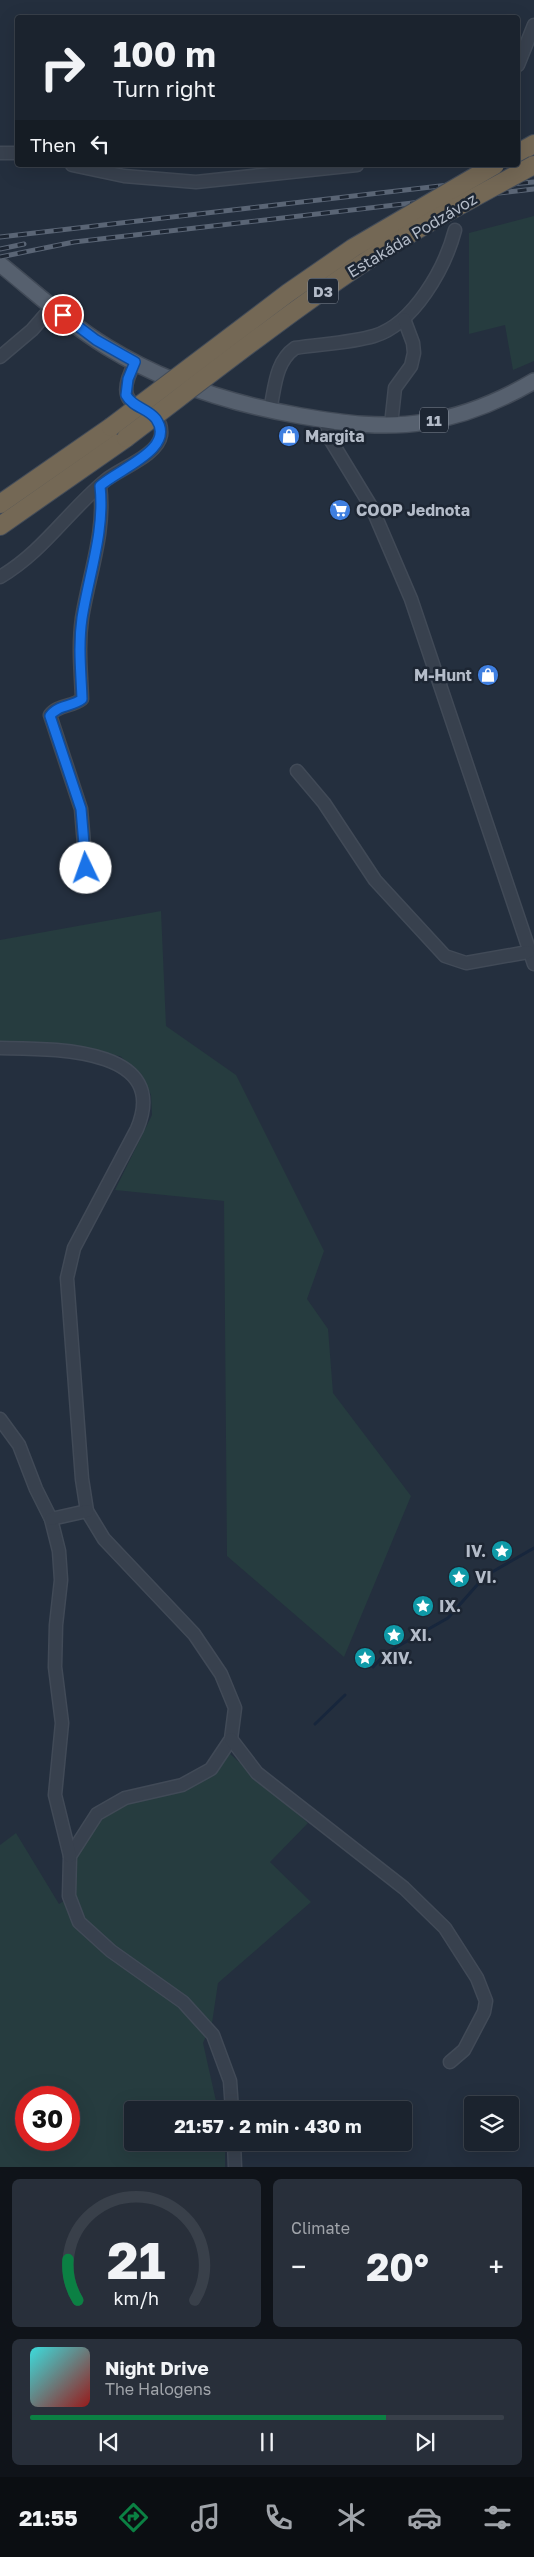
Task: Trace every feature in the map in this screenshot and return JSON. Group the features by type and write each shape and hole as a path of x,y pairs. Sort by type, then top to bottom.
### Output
{"highway":[{"path":"520,152 534,144"},
{"name":"Estakáda Podzávoz","path":"0,526 126,438 297,309 361,264 405,236 534,165"},
{"name":"Estakáda Podzávoz","path":"0,504 112,427 288,293 336,259 492,167"}],"main road":[{"name":"11","path":"0,264 96,340 135,362 197,391 270,410 326,420 391,425 424,422 467,412 509,395 534,381"}],"street":[{"path":"520,60 534,25"},
{"path":"520,145 534,144"},
{"path":"0,153 15,153"},
{"path":"81,167 124,176 196,182 337,167"},
{"path":"270,410 280,363 285,355 295,348 375,336 404,319 432,284 455,230"},
{"path":"0,357 32,330 52,307"},
{"path":"391,425 395,388 411,366 414,353 411,336 404,319"},
{"path":"0,577 50,538 100,486 119,470 148,455 159,441 161,434 157,421 148,412 129,401 126,395 128,379 135,362"},
{"path":"326,420 330,439 372,508 411,599 528,952 534,964"},
{"path":"86,868 81,809 50,716 55,710 77,703 82,699 80,636 99,534 101,517 100,486"},
{"path":"297,771 324,803 375,880 445,956 466,963 528,952"},
{"path":"0,1048 38,1049 110,1060 132,1073 143,1095 143,1111 137,1129 74,1248 69,1264 67,1278 82,1478 88,1512 104,1539 194,1634 221,1674 235,1708 231,1739 211,1769 182,1785 125,1798 97,1814 70,1856"},
{"path":"0,1419 19,1445 36,1489 51,1519 59,1551 61,1580 56,1625 55,1667 62,1723 55,1795 70,1856 69,1896 79,1922 111,1951 183,2002 213,2035 230,2081 231,2101"},
{"path":"51,1519 88,1512"},
{"path":"231,1739 258,1773 404,1888 445,1928 478,1978 486,2001 484,2012 464,2050 450,2062"},
{"path":"234,2151 235,2167"}],"green space":[{"path":"534,216 534,361 513,370 505,325 469,334 469,233"},
{"path":"161,911 166,1026 236,1075 324,1251 307,1299 328,1329 333,1393 411,1496 344,1657 227,1556 224,1201 115,1190 152,1115 151,1095 142,1075 120,1056 0,1044 0,940"},
{"path":"229,1753 308,1823 270,1862 311,1902 218,1983 212,2023 203,2043 216,2101 124,2101 124,2151 225,2151 225,2167 0,2167 0,1845 16,1833 59,1904 73,1895 76,1856 88,1832 105,1817 128,1803 214,1773"}],"waterway":[{"path":"373,1667 386,1653 448,1618 485,1576 534,1548"},
{"path":"315,1724 345,1695"}],"railway":[{"path":"0,237 509,178"},
{"path":"501,185 534,182"},
{"path":"0,257 74,242 534,189"},
{"path":"0,249 24,244"}],"place":[{"name":"Margita","path":"289,436"},
{"name":"COOP Jednota","path":"340,510"},
{"name":"M-Hunt","path":"488,675"},
{"name":"IV.","path":"502,1551"},
{"name":"VI.","path":"459,1577"},
{"name":"IX.","path":"423,1606"},
{"name":"XI.","path":"394,1635"},
{"name":"XIV.","path":"365,1658"}],"route":[{"path":"63,315 96,340 135,362 125,388 126,395 134,405 152,415 157,421 161,434 155,449 148,455 119,470 100,486 101,517 99,534 82,616 80,636 82,699 77,703 51,712 50,716 52,727 81,809 86,868"}]}
